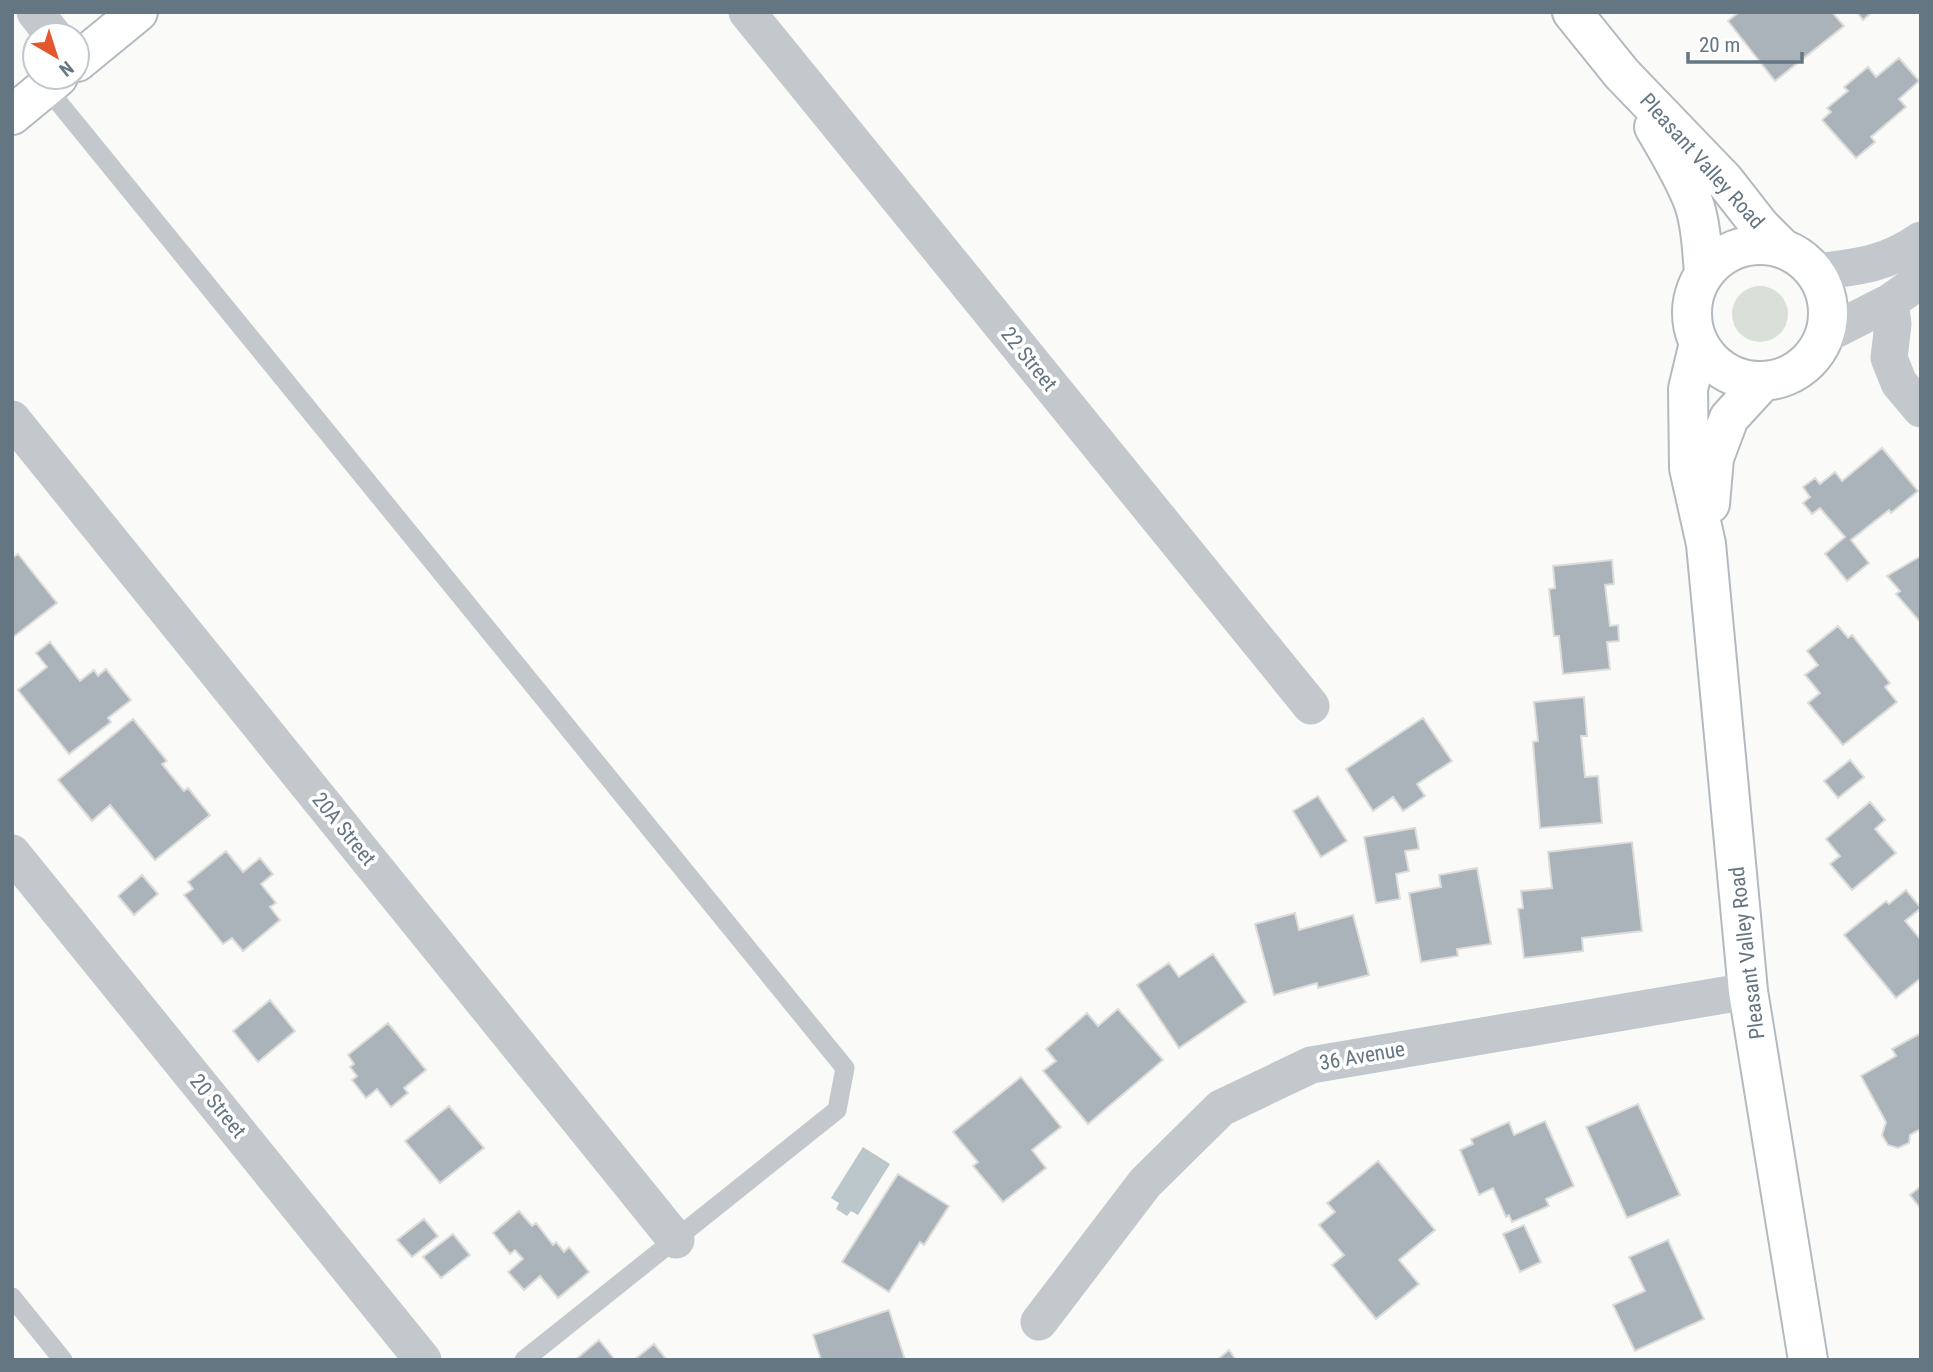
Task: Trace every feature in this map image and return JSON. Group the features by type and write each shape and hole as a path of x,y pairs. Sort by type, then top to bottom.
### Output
{"street":[{"path":"91,51 138,12"},
{"name":"22 Street","path":"747,12 1311,706"},
{"name":"Pleasant Valley Road","path":"1572,12 1622,74 1724,180 1760,226 1781,247"},
{"name":"Pleasant Valley Road","path":"1622,74 1678,168 1694,203 1702,241 1704,273"},
{"path":"12,115 41,91"},
{"path":"1816,272 1871,265 1908,249 1921,240"},
{"path":"1760,244 1781,247 1800,257 1816,272 1826,292 1829,314 1825,335 1815,353 1801,368 1783,377 1763,381 1743,379 1725,371 1710,359 1699,342 1693,325 1692,307 1696,289 1704,273 1720,257 1739,248 1760,244"},
{"path":"1825,335 1891,302 1921,280"},
{"path":"1891,302 1889,358 1899,383 1919,407"},
{"name":"Pleasant Valley Road","path":"1699,342 1688,389 1689,468 1706,544 1748,991 1808,1360"},
{"name":"Pleasant Valley Road","path":"1706,544 1714,458 1729,418 1763,381"},
{"name":"20A Street","path":"12,419 676,1240"},
{"name":"20 Street","path":"12,853 423,1360"},
{"name":"36 Avenue","path":"1039,1322 1145,1183 1221,1108 1311,1065 1748,991"}],"lane":[{"path":"59,91 845,1068 837,1110 524,1360"},
{"path":"12,1297 63,1360"}],"shaded area":[{"path":"1760,286 1771,288 1780,294 1786,303 1786,325 1780,334 1771,340 1760,342 1749,340 1740,334 1734,325 1732,314 1734,303 1740,294 1749,288"},
{"path":"863,1147 890,1164 858,1215 851,1211 847,1216 836,1209 839,1203 831,1198"}],"building":[{"path":"1739,12 1832,12 1844,26 1775,81 1728,21"},
{"path":"1857,12 1872,12 1863,20"},
{"path":"1899,58 1919,81 1899,99 1906,107 1871,137 1875,142 1856,158 1822,120 1831,112 1827,108 1848,91 1844,87 1868,67 1876,77"},
{"path":"1882,448 1918,491 1851,540 1869,563 1847,581 1825,554 1845,537 1820,508 1812,514 1803,503 1810,497 1803,487 1815,478 1820,484 1835,472 1842,481"},
{"path":"18,554 57,603 12,638 12,558"},
{"path":"1921,556 1921,623 1896,594 1900,591 1887,576"},
{"path":"1612,560 1614,584 1605,585 1610,626 1618,625 1619,641 1607,642 1610,669 1563,674 1559,636 1554,636 1549,589 1555,588 1553,566"},
{"path":"1838,626 1848,638 1852,635 1890,683 1885,687 1897,702 1843,745 1808,703 1820,693 1805,675 1818,665 1807,651"},
{"path":"50,642 80,681 94,670 98,676 106,669 131,700 108,718 111,722 69,754 18,690 47,667 36,653"},
{"path":"1584,697 1587,736 1581,736 1585,777 1598,776 1602,823 1540,828 1533,742 1538,741 1534,702"},
{"path":"1423,718 1452,761 1417,784 1425,796 1403,811 1393,797 1373,811 1346,769"},
{"path":"133,719 167,761 162,764 184,791 188,788 210,815 155,860 110,805 92,821 58,780"},
{"path":"1850,760 1864,777 1838,798 1824,781"},
{"path":"1318,796 1347,841 1321,857 1293,811"},
{"path":"1870,802 1885,820 1875,829 1896,853 1852,890 1830,864 1840,856 1826,839"},
{"path":"1415,828 1419,849 1405,851 1409,871 1396,874 1400,899 1376,903 1364,837"},
{"path":"1632,842 1642,931 1582,938 1583,951 1524,958 1518,909 1523,908 1521,891 1552,888 1548,852"},
{"path":"226,851 243,872 260,858 273,874 261,884 276,903 270,907 280,920 243,951 232,938 223,944 184,895 193,889 188,882"},
{"path":"1477,868 1491,944 1457,949 1458,956 1421,962 1409,893 1441,887 1439,875"},
{"path":"142,875 158,894 134,915 118,896"},
{"path":"1906,890 1921,908 1905,921 1921,940 1921,978 1896,998 1844,935 1886,901 1889,904"},
{"path":"1295,913 1299,930 1353,915 1369,975 1318,988 1317,983 1274,995 1255,924"},
{"path":"1213,954 1246,1002 1179,1048 1137,985 1169,963 1179,977"},
{"path":"270,1000 295,1031 258,1062 233,1031"},
{"path":"1118,1009 1163,1060 1088,1124 1043,1071 1056,1061 1046,1049 1087,1013 1098,1026"},
{"path":"388,1023 426,1070 404,1088 408,1093 391,1107 377,1089 366,1098 352,1080 357,1076 350,1067 354,1064 348,1055"},
{"path":"1921,1033 1921,1129 1910,1135 1909,1143 1898,1148 1888,1145 1882,1135 1886,1122 1861,1076 1896,1056 1892,1049"},
{"path":"1021,1077 1061,1127 1032,1150 1046,1168 1003,1202 973,1166 978,1162 953,1132"},
{"path":"1638,1104 1680,1195 1627,1218 1586,1127"},
{"path":"449,1106 484,1148 440,1183 405,1141"},
{"path":"1545,1121 1574,1186 1546,1199 1549,1206 1512,1222 1509,1215 1506,1217 1493,1188 1479,1195 1460,1150 1473,1144 1471,1139 1509,1122 1514,1135"},
{"path":"1378,1161 1435,1230 1399,1260 1419,1284 1376,1319 1332,1265 1344,1255 1319,1225 1335,1212 1327,1203"},
{"path":"898,1174 949,1206 924,1245 920,1242 889,1292 842,1262"},
{"path":"1921,1186 1921,1209 1910,1195"},
{"path":"519,1211 532,1226 536,1223 553,1245 556,1242 564,1252 569,1247 589,1272 558,1298 540,1276 524,1290 508,1272 523,1259 515,1250 510,1254 493,1233"},
{"path":"424,1219 438,1236 412,1257 397,1240"},
{"path":"1524,1225 1541,1262 1520,1272 1503,1234"},
{"path":"453,1234 470,1255 441,1278 423,1257"},
{"path":"1668,1240 1704,1319 1635,1351 1613,1305 1645,1291 1629,1257"},
{"path":"889,1310 905,1360 821,1360 813,1335"},
{"path":"599,1340 615,1360 575,1360"},
{"path":"654,1344 667,1360 634,1360"},
{"path":"1229,1350 1236,1360 1217,1360"}]}
